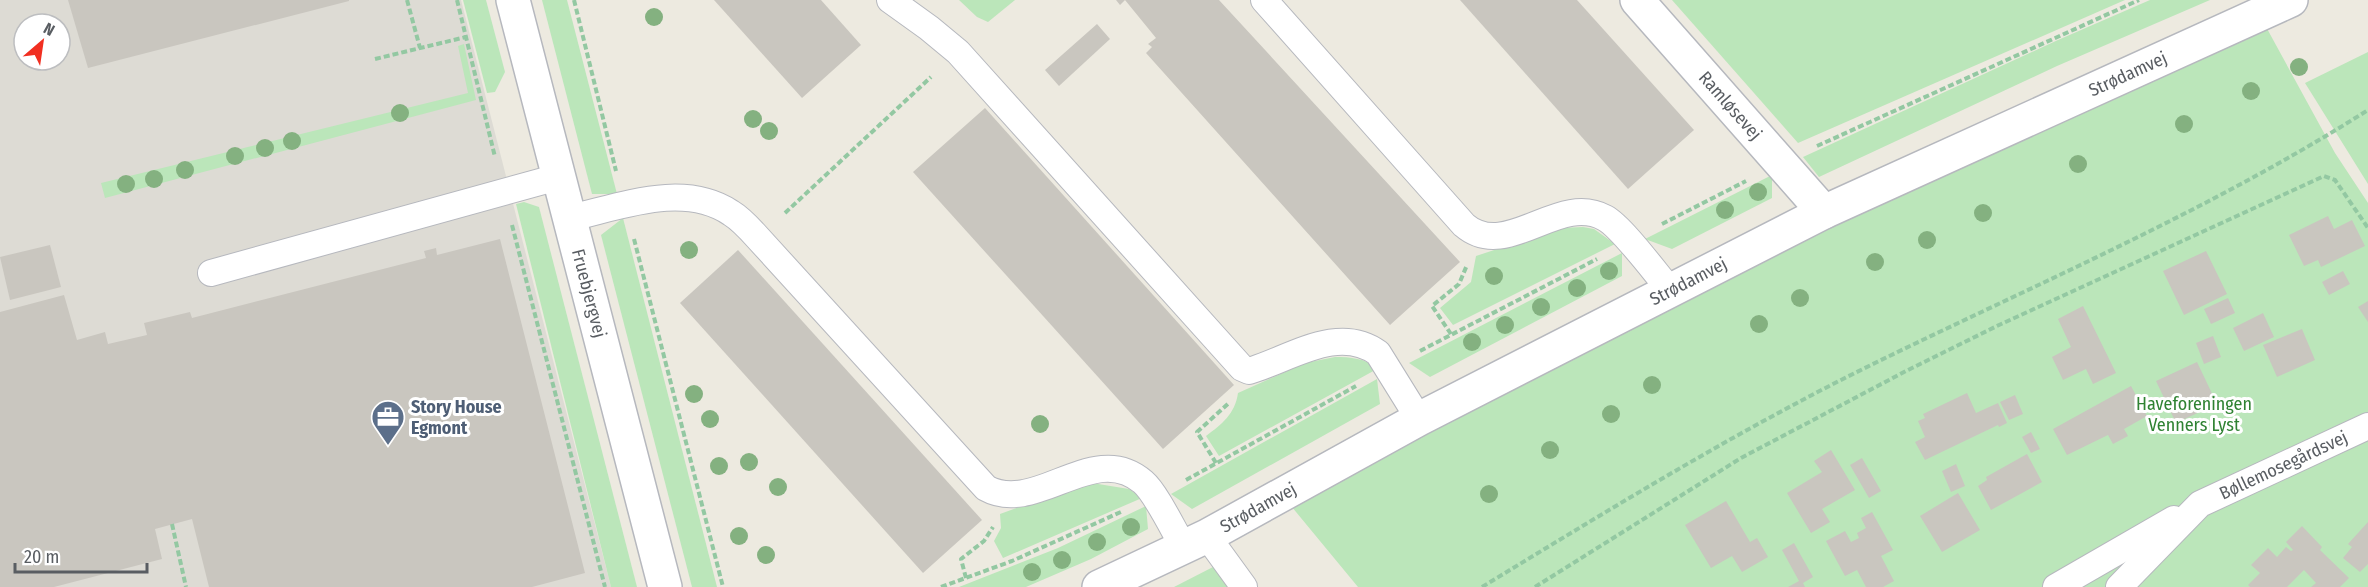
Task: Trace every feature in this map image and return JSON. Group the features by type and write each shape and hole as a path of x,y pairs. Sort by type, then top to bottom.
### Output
{"street":[{"name":"Fruebjergvej","path":"513,0 665,587"},
{"name":"Ramløsevej","path":"1636,0 1824,212"},
{"name":"Strødamvej","path":"1099,587 1196,542 1419,419 1824,212 2291,0"}],"lane":[{"path":"890,0 958,52 1242,368 1255,369 1340,340 1356,342 1378,353 1419,419"},
{"path":"1264,0 1474,234 1495,237 1566,214 1582,213 1599,216 1615,226 1671,291"},
{"path":"211,273 558,177"},
{"path":"570,218 656,199 687,197 716,204 733,214 758,238 986,488 1010,496 1105,468 1133,475 1144,483 1196,542 1244,587"},
{"name":"Bøllemosegårdsvej","path":"2056,587 2200,504 2368,426"},
{"name":"Bøllemosegårdsvej","path":"2119,587 2200,504"}],"path":[{"path":"406,0 420,48"},
{"path":"456,0 605,587"},
{"path":"574,0 617,173"},
{"path":"1812,148 2139,0"},
{"path":"375,59 466,37"},
{"path":"758,238 958,52"},
{"path":"1482,587 1703,453 1875,363 2118,248 2306,150 2368,110"},
{"path":"1535,587 1741,459 1906,371 2324,176 2335,180 2368,228"},
{"path":"1653,229 1753,177"},
{"path":"631,228 723,587"},
{"path":"1413,355 1598,258"},
{"path":"1451,334 1432,306 1459,284 1465,271"},
{"path":"1176,485 1357,385"},
{"path":"1216,463 1197,432 1231,401"},
{"path":"941,587 1012,561 1133,507"},
{"path":"172,524 186,587"},
{"path":"966,578 961,559 990,535"}],"shaded area":[{"path":"0,0 461,0 611,587 0,587"}],"green space":[{"path":"463,0 486,0 505,72 495,92 487,93"},
{"path":"542,0 567,0 617,194 592,194"},
{"path":"959,0 1015,0 988,22 977,17"},
{"path":"1672,0 2125,0 1798,143"},
{"path":"2150,0 2210,0 2057,66 1819,177 1803,157 2058,40"},
{"name":"Haveforeningen Venners Lyst","path":"2259,14 2335,153 2368,203 2368,587 1358,587 1282,495"},
{"path":"464,44 476,100 105,198 101,183 468,93 458,46"},
{"path":"2368,52 2368,184 2305,83"},
{"path":"1772,175 1772,198 1672,249 1645,239"},
{"path":"524,202 539,207 637,587 611,587 516,204"},
{"path":"623,218 717,587 692,587 601,235"},
{"path":"1561,228 1594,229 1615,244 1453,325 1440,308 1471,282 1476,256"},
{"path":"1622,253 1622,276 1430,377 1409,363"},
{"path":"1335,357 1363,360 1377,369 1219,456 1206,436 1231,413 1238,393 1305,363"},
{"path":"1377,379 1380,404 1192,509 1171,494"},
{"path":"1092,483 1129,489 1142,498 1003,558 994,541 1001,528 1000,514 1074,487"},
{"path":"1146,506 1148,529 1091,559 1026,587 959,587 1058,548"},
{"path":"1213,567 1230,587 1174,587"}],"building":[{"path":"68,0 349,0 88,68"},
{"path":"714,0 821,0 861,45 802,98"},
{"path":"1125,0 1219,0 1460,262 1390,325 1146,53 1152,47 1148,44 1156,38"},
{"path":"1460,0 1577,0 1694,130 1628,189"},
{"path":"1097,24 1110,39 1059,86 1045,70"},
{"path":"985,108 1234,385 1163,449 913,172"},
{"path":"2328,216 2334,229 2352,220 2365,246 2321,267 2318,260 2304,266 2289,235"},
{"path":"500,239 585,573 532,587 209,587 192,519 155,529 162,559 54,587 0,587 0,312 64,295 77,340 105,332 108,344 147,335 144,323 190,312 192,318 426,258 424,251 436,248 437,255"},
{"path":"50,245 61,287 10,300 0,257"},
{"path":"738,250 982,520 923,573 680,303"},
{"path":"2206,251 2227,294 2184,315 2163,271"},
{"path":"2343,271 2350,284 2329,295 2322,282"},
{"path":"2228,298 2235,313 2211,324 2204,309"},
{"path":"2368,301 2368,322 2358,307"},
{"path":"2083,306 2116,373 2093,384 2086,369 2063,380 2052,357 2071,347 2058,319"},
{"path":"2263,313 2274,337 2244,351 2233,328"},
{"path":"2302,329 2315,360 2277,377 2263,345"},
{"path":"2213,336 2221,357 2204,364 2196,343"},
{"path":"2197,362 2217,404 2176,423 2156,381"},
{"path":"2131,386 2147,416 2124,429 2128,436 2113,444 2108,435 2067,455 2053,429"},
{"path":"1967,393 1976,413 1998,403 2007,423 1999,427 1998,425 1925,460 1915,442 1925,437 1918,421 1925,418 1923,414"},
{"path":"2015,395 2023,414 2009,420 2000,402"},
{"path":"2031,432 2040,449 2031,453 2022,437"},
{"path":"1831,450 1855,490 1822,509 1830,522 1811,533 1787,493 1822,472 1814,461"},
{"path":"2027,454 2042,482 1991,510 1978,486 1987,480 1986,477"},
{"path":"1862,458 1881,491 1869,498 1850,465"},
{"path":"1956,464 1965,486 1951,492 1942,471"},
{"path":"1958,493 1980,530 1942,552 1920,516"},
{"path":"1726,501 1750,542 1757,538 1768,557 1742,572 1732,556 1711,568 1685,525"},
{"path":"1872,512 1893,550 1881,556 1894,581 1883,587 1866,587 1857,570 1845,576 1826,541 1845,531 1851,542 1859,538 1857,533 1866,528 1861,518"},
{"path":"2368,522 2368,564 2360,572 2343,558 2352,547 2348,544"},
{"path":"2302,526 2322,547 2320,550 2349,578 2340,587 2311,587 2316,583 2304,570 2287,587 2250,587 2248,585 2260,573 2251,565 2268,548 2277,557 2286,547 2293,550 2286,542"},
{"path":"1794,543 1813,577 1803,583 1805,587 1788,587 1799,581 1782,550"}],"place":[{"name":"Story House Egmont","path":"388,446"}]}
